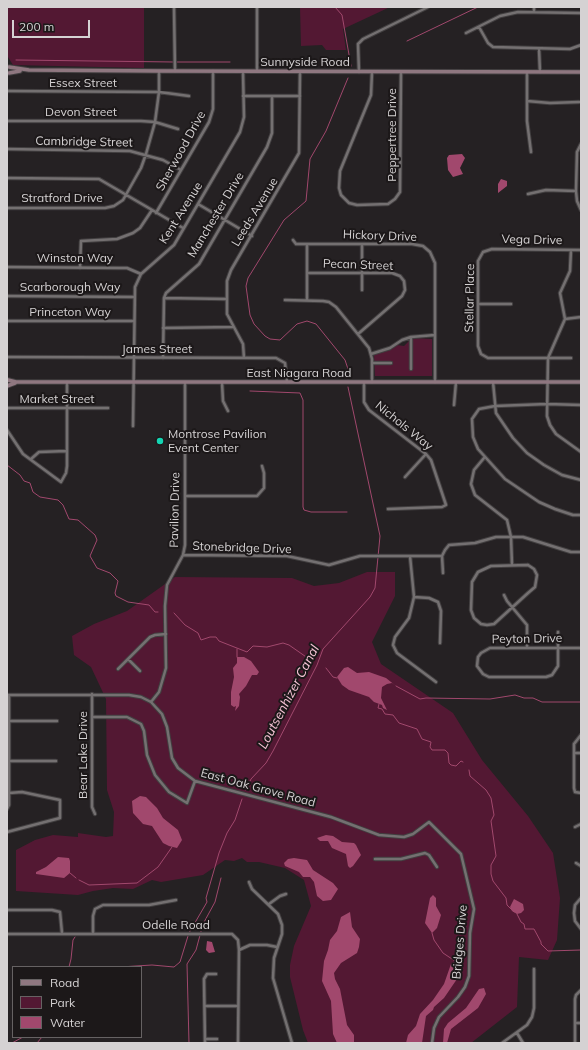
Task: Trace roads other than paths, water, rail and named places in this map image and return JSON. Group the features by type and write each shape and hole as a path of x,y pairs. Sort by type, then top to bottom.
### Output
{"street":[{"path":"174,7 175,71"},
{"path":"257,7 257,72"},
{"path":"359,72 357,50 358,44 363,39 428,7"},
{"path":"534,7 534,12"},
{"path":"466,33 500,16 518,12 581,13"},
{"path":"479,27 488,43 493,47 570,49 581,45"},
{"path":"539,48 540,72"},
{"path":"8,65 8,74"},
{"name":"Sunnyside Road","path":"8,65 29,70"},
{"name":"Sunnyside Road","path":"8,74 29,70 243,72 581,72"},
{"name":"Stratford Drive","path":"7,208 105,208 120,203 128,194 146,154 155,122 159,92 159,71"},
{"name":"Sherwood Drive","path":"156,212 212,115 214,71"},
{"name":"Kent Avenue","path":"133,426 135,286 141,274 174,245 240,132 244,117 243,72"},
{"name":"Leeds Avenue","path":"244,358 243,344 227,314 226,299 229,275 299,153 300,72"},
{"name":"Peppertree Drive","path":"372,72 370,96 340,171 339,188 341,195 349,203 357,205 385,205 391,203 400,192 401,72"},
{"path":"527,72 527,121 531,152"},
{"name":"Essex Street","path":"7,92 159,92 189,96"},
{"path":"244,96 300,96"},
{"name":"Manchester Drive","path":"164,298 166,293 198,264 270,140 272,96"},
{"path":"527,101 550,103 579,102"},
{"name":"Devon Street","path":"7,121 155,122 178,129"},
{"path":"581,144 577,152 576,191 577,201 581,210"},
{"name":"Cambridge Street","path":"7,149 121,150 146,154 181,170"},
{"path":"7,178 99,179 128,194 152,210 184,228"},
{"path":"528,194 546,190 576,191"},
{"path":"198,204 224,221 252,236"},
{"path":"80,268 81,241 117,239 133,233 140,228 152,210"},
{"name":"Hickory Drive","path":"293,240 296,244 412,244 423,246 430,252 435,263 435,382"},
{"path":"307,244 307,300"},
{"path":"362,244 362,290"},
{"name":"Vega Drive","path":"483,252 492,249 581,250"},
{"path":"571,250 570,271 560,293 564,319 548,358 547,416 550,425 556,434 581,452"},
{"name":"Stellar Place","path":"483,252 478,261 478,346 481,354 488,358 548,358"},
{"name":"Winston Way","path":"7,267 127,268 141,274"},
{"name":"Pecan Street","path":"307,273 397,274 404,281 405,290 402,296 358,334"},
{"name":"Scarborough Way","path":"7,296 134,296"},
{"path":"163,358 164,298 226,299"},
{"path":"285,300 329,302 336,307 372,354 372,383"},
{"path":"478,304 511,304"},
{"path":"564,319 581,317"},
{"name":"Princeton Way","path":"7,321 134,321"},
{"path":"163,328 233,327"},
{"path":"372,354 390,348 402,340 411,337 435,335"},
{"path":"411,337 411,369"},
{"name":"James Street","path":"7,357 276,358 282,360 287,368 287,383"},
{"path":"548,358 571,358"},
{"path":"372,363 391,363"},
{"path":"7,379 7,386"},
{"name":"East Niagara Road","path":"7,379 16,382 133,383 581,382"},
{"name":"East Niagara Road","path":"7,386 16,382"},
{"path":"7,430 10,432 19,449 61,482 66,473 67,382"},
{"path":"454,405 456,382"},
{"path":"493,382 496,413 513,438 527,453 544,465 562,475 581,480"},
{"name":"Pavilion Drive","path":"151,702 159,692 166,668 165,600 167,585 183,555 186,540 185,383"},
{"path":"222,383 223,401 228,411"},
{"name":"Nichols Way","path":"364,383 364,402 369,410 426,454 434,467 446,505 442,507 388,509"},
{"path":"581,405 547,404 495,406 479,409 472,419 473,437 478,449 484,458 505,479 524,493 555,509 573,515 581,515"},
{"name":"Market Street","path":"7,408 108,408"},
{"path":"31,459 39,452 66,451"},
{"path":"405,477 426,454"},
{"path":"484,458 474,470 471,477 473,490 475,495 507,520 511,537 512,565"},
{"path":"185,496 257,496 264,488 264,473 262,466"},
{"path":"443,573 442,556 450,545 475,543 496,537 523,536 571,552 581,552"},
{"name":"Stonebridge Drive","path":"183,555 287,556 329,566 360,556 442,556"},
{"path":"410,556 414,597 408,618 395,638 393,645 397,653 436,682"},
{"path":"528,565 534,569 537,581 535,586 512,607 501,619 487,625 481,624 474,618 471,610 472,582 478,572 491,566 528,565"},
{"path":"504,595 527,625 527,648"},
{"path":"414,597 430,598 438,602 441,611 440,643"},
{"path":"558,632 558,648"},
{"path":"118,669 150,637 166,634"},
{"name":"Peyton Drive","path":"558,648 558,666 556,671 546,677 489,677 479,670 478,657 485,649 490,648 527,648 558,648 581,648"},
{"path":"128,659 140,671"},
{"name":"Bear Lake Drive","path":"92,694 92,808 95,814"},
{"path":"7,809 9,805 8,695 129,695 151,702"},
{"name":"East Oak Grove Road","path":"151,702 162,714 167,727 172,758 178,768 195,781 330,817 380,835 404,837 413,834 428,822"},
{"path":"92,717 127,717 141,724 144,731 147,755 155,775 169,792 187,803 195,781"},
{"path":"9,721 57,721"},
{"path":"580,793 575,792 574,788 574,744 581,735"},
{"path":"574,754 581,754"},
{"path":"9,761 56,761"},
{"path":"7,832 60,818 60,800 22,792 9,793"},
{"name":"Bridges Drive","path":"428,822 461,854 473,899 474,909 470,933 469,976 465,987 458,997 439,1017 434,1028 432,1043"},
{"path":"575,826 581,824"},
{"path":"375,859 402,860 426,853 437,867"},
{"path":"576,863 581,866"},
{"path":"249,882 252,889 278,914 282,925 282,934 274,958 273,978 292,1043"},
{"path":"269,904 280,896 286,894"},
{"path":"581,898 575,905 574,913 575,921 581,929"},
{"path":"93,933 95,909 102,905 149,905 176,900"},
{"path":"7,910 52,910 60,912 62,933"},
{"name":"Odelle Road","path":"7,934 232,934 238,940 239,950 238,1043"},
{"path":"239,950 250,945 267,945 277,947"},
{"path":"502,1043 527,1025 532,1017 534,1008 534,969"},
{"path":"205,1043 204,979 207,974 216,974"},
{"path":"574,1043 575,999 576,995 581,990"},
{"path":"204,1006 238,1006"},
{"path":"575,1023 581,1023"},
{"path":"517,1033 523,1043"},
{"path":"205,1039 217,1039"}],"water":[{"path":"462,154 465,158 460,168 463,174 453,177 448,170 447,158 449,155"},
{"path":"501,179 507,181 507,186 498,193 498,184"},
{"path":"237,657 244,657 251,661 259,672 257,675 252,675 246,686 239,694 239,706 235,711 236,706 234,707 231,705 231,692 234,677 233,668 237,663"},
{"path":"348,667 357,673 369,672 386,678 396,686 392,683 382,687 381,698 387,710 369,697 349,690 342,685 337,677 344,668"},
{"path":"140,796 146,797 157,808 163,818 178,830 182,840 177,848 163,843 152,826 143,824 133,813 132,801"},
{"path":"326,835 333,836 342,842 354,843 356,845 361,855 353,866 350,868 348,866 346,854 332,848 328,841 320,841 317,838"},
{"path":"58,857 69,858 70,861 70,873 64,878 36,874 36,872 46,867"},
{"path":"294,858 307,860 313,870 333,883 338,889 331,900 323,901 317,896 314,882 310,877 303,877 299,872 285,866 284,863 288,859"},
{"path":"433,895 436,898 436,906 441,915 437,928 432,933 425,923 430,898"},
{"path":"514,899 523,904 524,910 521,913 517,914 512,911 510,907"},
{"path":"350,912 352,927 360,939 359,947 357,953 341,963 334,973 340,989 347,1025 354,1035 354,1043 337,1043 333,1034 331,1001 322,981 324,961 330,940 337,931 341,917"},
{"path":"207,941 212,942 215,952 209,953 206,950"},
{"path":"455,961 457,964 457,979 444,998 426,1016 422,1043 406,1043 408,1035 416,1026 420,1014 433,1000 444,984 451,964"},
{"path":"484,988 486,994 478,1008 451,1029 447,1043 443,1043 444,1029 448,1023 466,1008 479,989"}],"waterway":[{"name":"Loutsenhizer Canal","path":"335,7 342,15 351,66"},
{"path":"407,41 478,7"},
{"path":"16,60 173,62"},
{"path":"176,62 230,62"},
{"name":"Loutsenhizer Canal","path":"348,78 326,131 310,159 306,201 284,220 248,278 246,286 250,315 254,324 265,336 270,339 280,340 297,324 307,321 316,324 345,360 348,369 348,379"},
{"name":"Loutsenhizer Canal","path":"246,790 251,779 266,763 273,751 317,665 323,649 370,597 375,588 380,536 348,387"},
{"path":"250,391 300,393 303,400 304,510 311,512 347,512"},
{"path":"7,465 20,475 24,481 30,483 33,492 40,497 58,500 63,505 69,519 78,520 95,535 97,540 90,556 97,568 110,573 118,581 115,593 116,596 128,602 149,605 155,612 158,612"},
{"path":"174,613 185,625 198,633 201,640 216,637 219,641 247,652 253,646 267,647 283,643 289,645 312,661"},
{"path":"237,649 237,657"},
{"path":"326,668 333,677 337,678"},
{"path":"396,686 420,699 490,699 515,695 524,698 533,698 542,702 581,702"},
{"path":"379,704 378,708 382,709 385,714 393,715 399,723 417,729 422,739 431,742 430,747 432,750 445,750 448,753 449,763 451,765 456,766 461,761 463,762"},
{"path":"469,770 470,776 486,790 491,798 494,815 491,821 496,856 491,865 491,874 493,881 506,898 507,905 514,912"},
{"name":"Loutsenhizer Canal","path":"189,933 207,902 206,898 219,853 227,833 235,820 242,799"},
{"path":"79,880 89,885 137,883 158,867 172,847"},
{"path":"70,873 76,878"},
{"path":"189,1043 187,964 196,950 203,924 215,902 221,878"},
{"path":"517,914 521,922 524,924 525,929 534,929 541,944 548,951 581,950"},
{"path":"432,933 434,940 443,953 455,961"},
{"name":"Loutsenhizer Canal","path":"136,966 152,965 174,967 180,962 188,936"},
{"path":"69,966 73,940 75,937"},
{"path":"12,1043 21,1038"},
{"name":"Loutsenhizer Canal","path":"37,1043 41,1038"}],"place":[{"name":"Montrose Pavilion Event Center","path":"160,441"}]}
